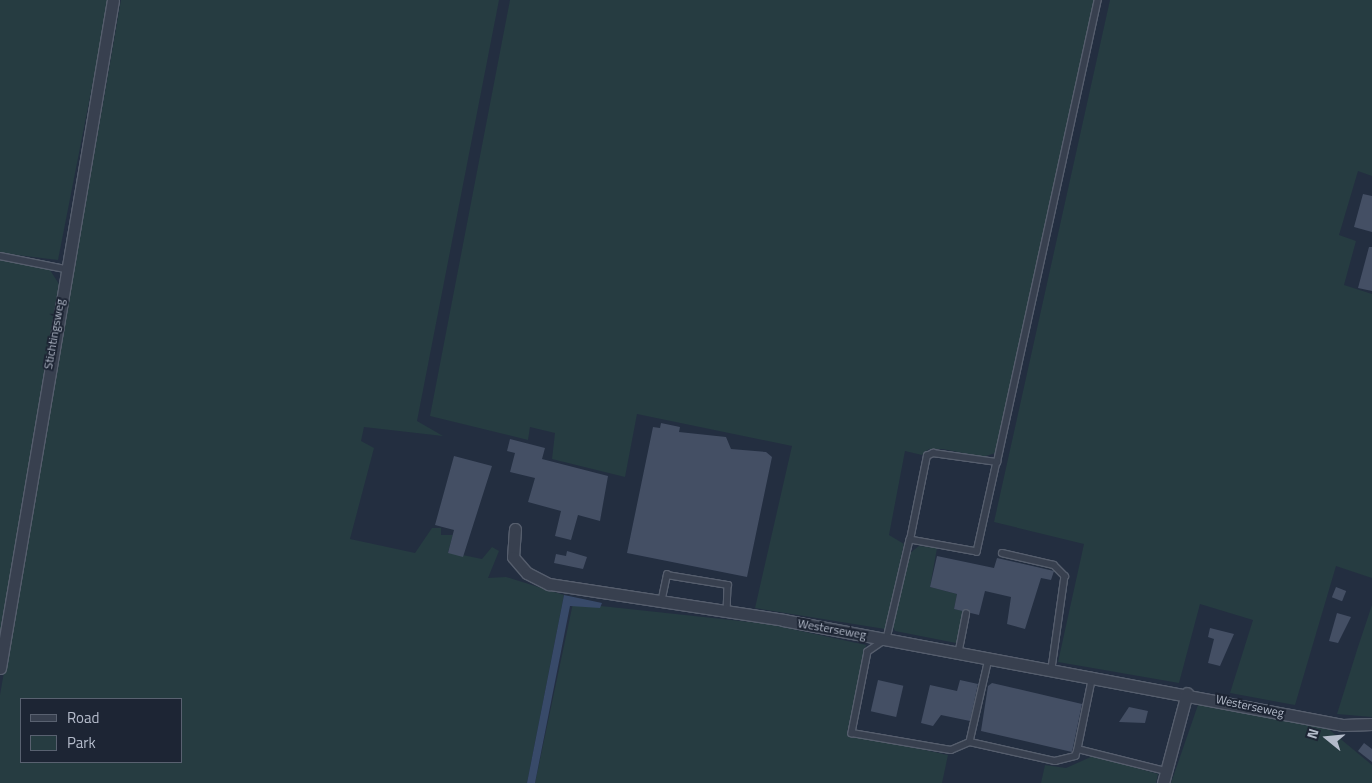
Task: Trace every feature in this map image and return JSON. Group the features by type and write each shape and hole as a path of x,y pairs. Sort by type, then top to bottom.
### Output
{"street":[{"name":"Stichtingsweg","path":"0,668 65,269 113,0"},
{"name":"Westerseweg","path":"515,529 513,557 527,573 549,584 887,639 958,655 1052,669 1187,693 1343,725 1372,724"},
{"path":"1163,783 1187,693"}],"lane":[{"path":"910,540 977,552 1098,0"},
{"path":"0,256 65,269"},
{"path":"997,462 933,453 927,456 887,639 868,652 852,733 951,750 970,742 1055,761 1075,756 1093,676"},
{"path":"1002,553 1054,565 1064,576 1052,669"},
{"path":"661,602 666,575 728,585 727,612"},
{"path":"958,655 966,614"},
{"path":"970,742 989,660"},
{"path":"1078,749 1166,771"}],"green space":[{"path":"0,0 109,0 58,260 0,253"},
{"path":"121,0 499,0 417,421 443,436 364,427 361,441 374,448 350,539 415,553 432,528 441,528 441,535 453,535 448,552 482,559 492,547 499,551 488,578 506,577 564,595 527,783 0,783 0,695"},
{"path":"510,0 1097,0 999,452 982,457 943,449 929,449 922,455 905,451 889,535 904,544 885,629 755,608 792,446 637,414 625,477 552,459 555,433 530,427 528,440 430,416"},
{"path":"1110,0 1372,0 1372,176 1358,171 1339,235 1356,241 1344,285 1372,294 1372,578 1336,566 1295,705 1230,693 1253,620 1200,604 1179,683 1058,662 1084,544 994,522"},
{"path":"0,260 50,270 59,284 0,634"},
{"path":"919,546 937,548 930,587 957,594 954,609 963,611 956,643 895,631 893,627 910,553"},
{"path":"573,603 768,624 866,645 847,733 948,755 942,783 535,783"},
{"path":"1372,605 1372,717 1337,714 1357,650"},
{"path":"1199,702 1325,726 1372,765 1372,783 1171,783"},
{"path":"1093,756 1158,774 1156,783 1041,783 1045,765 1066,768"}],"water":[{"path":"564,595 602,603 600,608 570,606 535,783 527,783"}],"building":[{"path":"1363,194 1372,196 1372,232 1354,227"},
{"path":"1369,247 1372,247 1372,291 1358,288"},
{"path":"661,423 680,427 679,432 726,437 731,449 766,452 772,457 747,577 627,553 653,427 660,428"},
{"path":"510,439 545,448 542,459 608,476 600,521 578,515 571,540 555,536 561,511 528,502 535,478 510,472 515,453 507,451"},
{"path":"454,456 492,466 463,557 448,553 454,530 435,525"},
{"path":"567,551 587,557 583,569 554,563 556,554 566,556"},
{"path":"937,556 994,568 997,558 1054,571 1051,580 1041,578 1025,629 1007,624 1011,597 985,591 979,615 954,609 957,594 930,587"},
{"path":"1336,587 1346,591 1342,601 1332,597"},
{"path":"1337,613 1351,617 1338,643 1329,641"},
{"path":"1210,628 1234,634 1220,666 1208,663 1214,639 1208,637"},
{"path":"878,680 903,686 896,717 871,711"},
{"path":"960,680 978,684 970,721 941,715 933,726 921,723 930,685 957,691"},
{"path":"992,683 1082,704 1072,752 981,731 988,686"},
{"path":"1129,707 1148,711 1145,723 1119,722"},
{"path":"1364,743 1372,749 1372,762 1358,751"}]}
